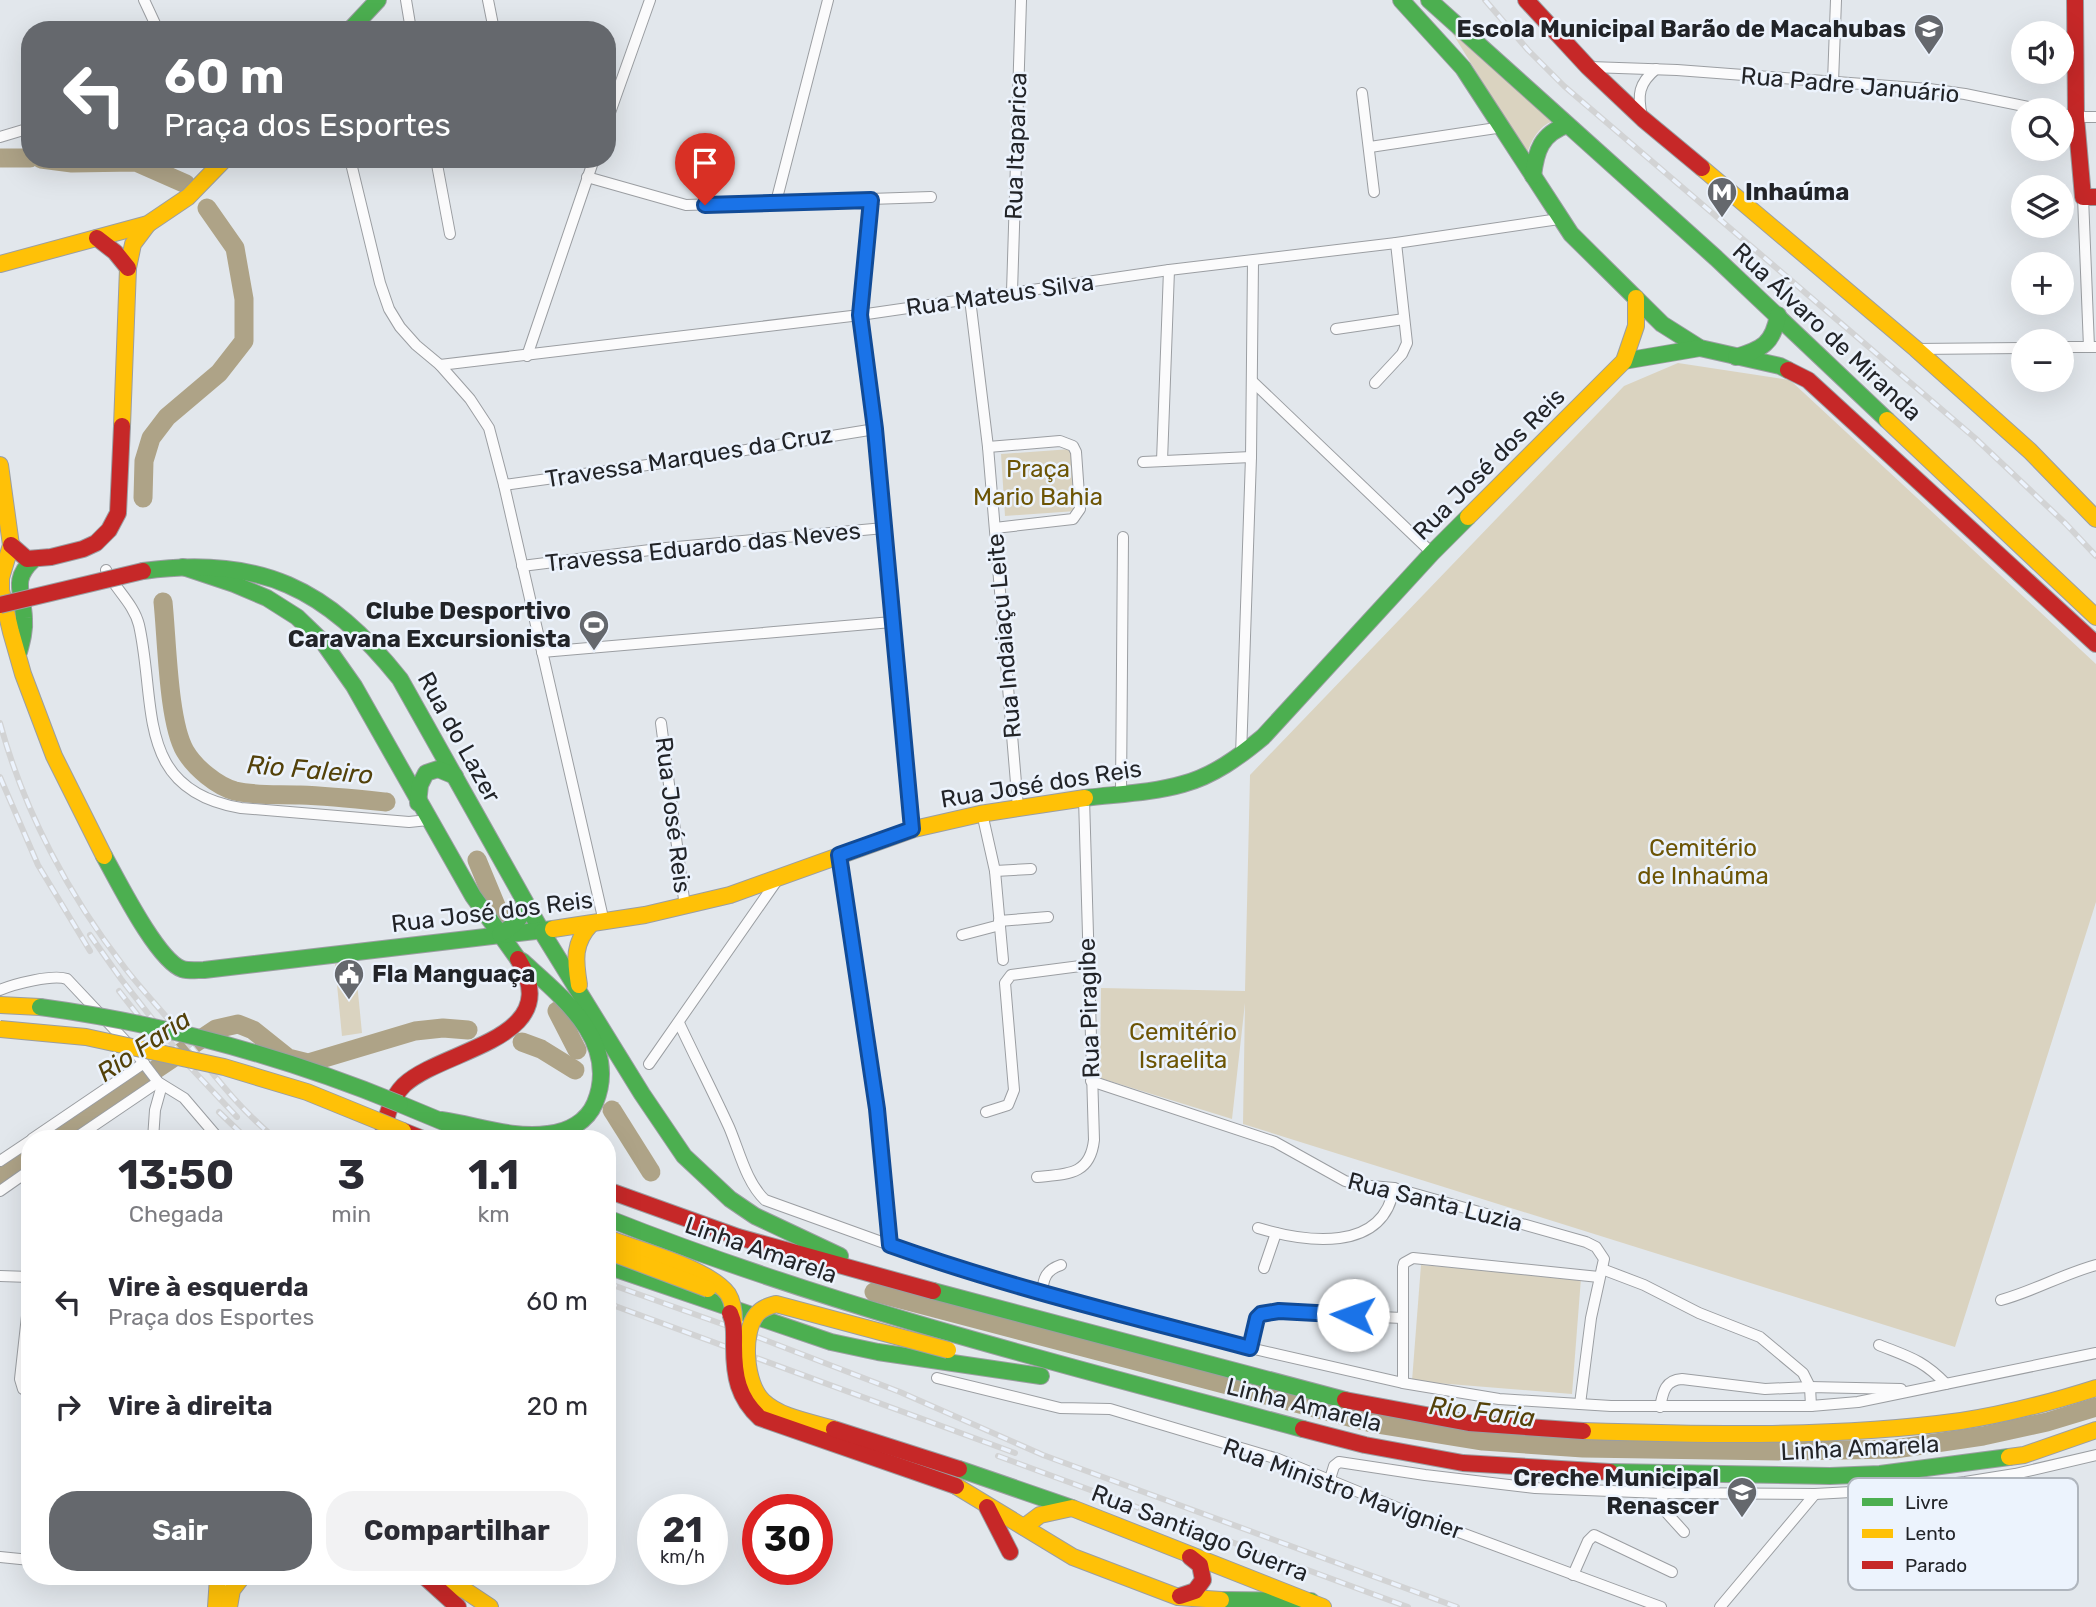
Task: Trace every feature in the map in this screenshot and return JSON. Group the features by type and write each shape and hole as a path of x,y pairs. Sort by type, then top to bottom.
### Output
{"main road":[{"path":"1401,0 1463,68 1570,234 1662,324 1680,338 1700,348 1780,366 1808,380 2096,644"},
{"name":"Rua Álvaro de Miranda","path":"1429,0 1778,315 2096,617"},
{"path":"2070,98 2075,0"},
{"path":"357,21 371,3"},
{"path":"1533,4 1588,67 1643,119 1916,349 2030,452 2096,519"},
{"path":"1533,176 1539,145 1555,128 1567,125"},
{"path":"2074,136 2089,197"},
{"path":"0,264 148,224 188,197 215,168"},
{"path":"19,654 24,617 19,579 23,569 33,560 85,549 96,544 118,513 128,268 133,244 148,224"},
{"path":"97,238 115,252 128,268"},
{"name":"Rua José dos Reis","path":"19,654 57,765 86,823 150,934 164,954 182,969 204,970 500,934 542,932 685,907 778,879 912,829 1018,807 1181,785 1202,778 1241,756 1285,713 1432,554 1624,361 1636,326 1636,298"},
{"path":"1736,357 1766,344 1777,328 1778,315"},
{"path":"1624,361 1700,348"},
{"path":"0,466 11,545 0,584 19,654"},
{"path":"11,545 20,555 33,560"},
{"name":"Rua do Lazer","path":"0,605 143,571 212,564 255,573 298,589 335,611 368,639 390,665 524,902 642,1094 684,1156 730,1199 755,1216 896,1281"},
{"name":"Rua do Lazer","path":"183,567 259,594 309,627 340,665 475,899 522,961 585,1024 594,1041 601,1067 600,1092 587,1116 577,1125 565,1130"},
{"path":"418,803 417,788 425,773 436,768 455,776"},
{"path":"500,934 517,925 522,918 524,902"},
{"path":"580,994 575,948 581,934 598,923"},
{"path":"382,1130 382,1122 396,1094 437,1064 502,1037 522,1017 529,1004 531,991 522,961"},
{"path":"0,1005 106,1015 223,1042 323,1073 464,1130"},
{"path":"0,1029 86,1037 224,1067 307,1092 401,1130"},
{"name":"Rua do Lazer","path":"441,1120 509,1130"},
{"name":"Linha Amarela","path":"616,1193 738,1237 1264,1380 1416,1414 1509,1427 1630,1432 1865,1432 1953,1423 2034,1407 2096,1388"},
{"name":"Linha Amarela","path":"616,1222 682,1248 840,1302 1018,1354 1365,1445 1496,1467 1594,1472 1830,1476 1904,1471 2024,1455 2096,1430"},
{"name":"Rua Santiago Guerra","path":"616,1242 714,1280 731,1299 734,1311 735,1382 743,1402 760,1418 956,1486 1073,1557 1178,1597 1317,1604"},
{"path":"616,1254 698,1284 720,1298 734,1321"},
{"path":"616,1269 831,1342 878,1352 1041,1376 1191,1410 1253,1417"},
{"name":"Rua Santiago Guerra","path":"1041,1376 776,1304 767,1306 754,1317 747,1338 748,1376 753,1388 767,1405 779,1412 1072,1508 1317,1604"},
{"path":"2024,1455 2096,1441"},
{"path":"984,1502 1010,1552"},
{"path":"1024,1527 1040,1515 1072,1508"},
{"path":"1178,1597 1195,1591 1203,1580 1200,1565 1184,1551"},
{"path":"214,1585 216,1607"},
{"path":"229,1607 236,1585"},
{"path":"434,1585 454,1604 470,1607"},
{"path":"453,1585 490,1607"}],"street":[{"path":"145,0 154,21"},
{"path":"406,0 410,21"},
{"path":"488,0 492,21"},
{"path":"616,96 650,0"},
{"path":"776,202 828,0"},
{"name":"Rua Itaparica","path":"1012,292 1021,0"},
{"path":"1833,82 1836,0"},
{"name":"Rua Padre Januário","path":"1588,67 1656,69 1833,82 1965,94 2011,103"},
{"path":"1643,119 1639,90 1646,77 1656,69"},
{"path":"1362,93 1374,192"},
{"path":"2074,116 2096,117"},
{"path":"1370,147 1503,127"},
{"path":"0,137 21,131"},
{"path":"352,168 380,283 389,309 408,336 440,365 470,399 489,428 542,652 598,923"},
{"path":"438,168 450,234"},
{"path":"527,356 590,168"},
{"path":"587,177 686,205 931,197"},
{"path":"2074,347 2093,347 2089,197"},
{"path":"871,200 860,315 875,429 912,829"},
{"name":"Rua Mateus Silva","path":"440,365 860,315 1169,270 1396,243 1559,219"},
{"path":"1376,383 1406,349 1396,243"},
{"path":"1241,756 1251,457 1253,261"},
{"path":"1162,461 1169,270"},
{"name":"Rua Indaiaçu Leite","path":"970,299 988,446 1018,807"},
{"path":"1336,329 1404,319"},
{"path":"1916,349 2011,348"},
{"path":"1252,381 1432,554"},
{"name":"Travessa Marques da Cruz","path":"504,485 875,429"},
{"path":"988,446 1060,441 1073,446 1076,452 1080,509 1077,515 1067,521 995,528"},
{"path":"1143,462 1251,457"},
{"name":"Travessa Eduardo das Neves","path":"522,566 666,548 884,528"},
{"path":"1121,793 1123,537"},
{"path":"106,570 132,608 139,626 155,740 177,777 195,792 221,804 242,808 409,822 428,820"},
{"path":"542,652 892,622"},
{"name":"Rua José Reis","path":"661,723 685,907"},
{"name":"Rua Piragibe","path":"1037,1177 1073,1171 1088,1162 1093,1154 1084,798"},
{"path":"982,813 995,871 1003,961"},
{"path":"839,855 877,1109 890,1245"},
{"path":"995,871 1031,869"},
{"path":"649,1064 778,879"},
{"path":"961,935 1000,923 1048,917"},
{"path":"986,1112 1008,1105 1014,1090 1005,983 1007,978 1011,975 1088,965"},
{"path":"0,990 15,985 64,978 83,994 153,1075 184,1098 211,1130"},
{"path":"679,1023 757,1192 777,1205 959,1270 1250,1348 1403,1383 1499,1399 1660,1407 1811,1406 1858,1402 2096,1353"},
{"path":"85,1130 153,1075"},
{"path":"153,1075 154,1130"},
{"path":"50,1130 153,1075"},
{"name":"Rua Santa Luzia","path":"1091,1081 1275,1142 1345,1181 1394,1188 1586,1242 1602,1252 1604,1259 1601,1273"},
{"path":"0,1161 21,1147"},
{"path":"0,1191 21,1176"},
{"path":"1258,1227 1276,1233 1321,1240 1357,1234 1370,1228 1381,1218 1388,1208 1394,1188"},
{"path":"1264,1268 1276,1233"},
{"path":"1403,1383 1403,1267 1404,1263 1413,1258 1601,1273 1644,1284 1699,1313 1760,1337 1803,1373 1810,1387 1811,1406"},
{"path":"1042,1294 1046,1274 1061,1265"},
{"path":"2001,1300 2032,1292 2073,1272 2096,1265"},
{"path":"1580,1404 1590,1328 1601,1273"},
{"path":"0,1276 21,1277"},
{"path":"1250,1348 1257,1318 1270,1312 1402,1318"},
{"path":"1879,1345 1922,1363 1946,1384"},
{"path":"21,1360 21,1382"},
{"name":"Rua Ministro Mavignier","path":"937,1378 1060,1409 1110,1409 1278,1459 1432,1522 1661,1607"},
{"path":"1660,1407 1663,1392 1674,1380 1765,1389 1810,1387 1919,1390"},
{"path":"1990,1478 2096,1455"},
{"path":"1330,1479 1334,1466 1339,1462 1347,1462 1424,1475 1535,1488 1661,1493 1848,1492"},
{"path":"1661,1493 1665,1511 1684,1532"},
{"path":"1720,1607 1815,1494"},
{"path":"1573,1574 1588,1541 1594,1535 1672,1572"},
{"path":"0,1557 21,1559"}],"green space":[{"path":"1448,26 1553,121 1536,134 1527,154"},
{"name":"Cemitério de Inhaúma","path":"1678,363 1790,380 2096,664 2096,902 1955,1347 1243,1124 1245,1003 1232,1119 1100,1078 1101,988 1245,991 1250,775 1624,386"},
{"name":"Praça Mario Bahia","path":"1071,449 1076,511 1005,516 1001,454"},
{"name":"Fla Manguaça","path":"355,962 362,1033 342,1036 335,964"},
{"path":"1421,1265 1581,1278 1572,1394 1412,1381"}],"waterway":[{"name":"Rio Faleiro","path":"0,158 21,158"},
{"name":"Rio Faleiro","path":"150,168 186,184"},
{"name":"Rio Faleiro","path":"143,498 144,461 151,438 167,417 219,373 244,341 244,299 235,248 207,208"},
{"name":"Rio Faleiro","path":"163,602 175,721 185,751 200,770 221,785 243,793 386,802"},
{"name":"Rio Faleiro","path":"477,860 499,913"},
{"name":"Rio Faleiro","path":"557,1011 577,1050"},
{"name":"Rio Faria","path":"65,1130 216,1029 238,1024 253,1030 288,1058 308,1063 415,1031 443,1028 468,1030"},
{"name":"Rio Faria","path":"522,1042 541,1049 575,1070"},
{"name":"Rio Faria","path":"612,1110 651,1172"},
{"name":"Rio Faria","path":"0,1175 21,1160"},
{"name":"Rio Faria","path":"874,1292 1372,1423 1483,1441 1583,1448 1787,1451 1895,1449 1983,1436 2047,1422 2096,1407"}],"railway":[{"path":"1485,0 1528,50 1564,86 1975,438 2096,556"},
{"path":"0,723 35,820 85,912 125,968 237,1102 266,1130"},
{"path":"0,777 38,865 90,951"},
{"path":"90,935 190,1067 237,1117"},
{"path":"119,991 158,1041"},
{"path":"219,1112 238,1130"},
{"path":"616,1286 900,1392 1043,1455 1457,1607"},
{"path":"616,1306 1015,1453"},
{"path":"998,1456 1408,1607"}],"traffic: fast":[{"path":"358,21 378,0"},
{"path":"1401,0 1463,68 1571,234 1662,324 1700,348 1788,370"},
{"path":"1429,0 1716,258 1887,420"},
{"path":"1533,176 1541,144 1551,133 1567,125"},
{"path":"1736,357 1765,344 1773,333 1778,315"},
{"path":"1624,361 1700,348"},
{"path":"1085,798 1147,791 1194,781 1245,752 1263,737 1468,517"},
{"path":"19,652 24,622 20,581 26,567 33,560"},
{"path":"183,567 267,598 297,617 323,642 354,686 473,896 518,959"},
{"path":"143,571 184,567 222,568 256,574 288,585 318,601 346,621 400,679 542,932"},
{"path":"418,803 420,785 426,773 438,769 455,776"},
{"path":"104,856 150,936 172,963 185,970 204,970 553,929"},
{"path":"500,934 517,921 524,902"},
{"path":"542,932 642,1094 684,1156 730,1199 755,1216 840,1256"},
{"path":"522,961 570,1006 594,1041 600,1060 601,1081 592,1110 582,1121 565,1130"},
{"path":"40,1007 133,1023 223,1044 312,1071 400,1104"},
{"path":"400,1104 453,1126"},
{"path":"441,1120 493,1130"},
{"path":"616,1221 778,1280 865,1308 1303,1429"},
{"path":"616,1269 831,1342 878,1352 1041,1376"},
{"path":"933,1291 1345,1400"},
{"path":"1610,1472 1830,1476 1880,1474 2009,1457"},
{"path":"959,1469 1072,1508"},
{"path":"1221,1600 1311,1601"}],"traffic: slow":[{"path":"0,264 148,224 188,197 216,168"},
{"path":"1702,168 1916,349 2030,451 2096,519"},
{"path":"122,426 128,268 133,244 148,224"},
{"path":"1468,517 1624,361 1636,326 1636,298"},
{"path":"1887,420 2096,617"},
{"path":"0,465 11,545 1,578 1,590 11,632 23,674 54,756 104,856"},
{"path":"553,929 645,915 730,895 914,829 980,814 1085,798"},
{"path":"579,985 578,945 591,924"},
{"path":"0,1005 40,1007"},
{"path":"0,1029 86,1037 224,1067 307,1092 401,1130"},
{"path":"616,1241 690,1268 719,1285 731,1300 734,1321"},
{"path":"616,1254 708,1289"},
{"path":"834,1429 778,1412 757,1393 749,1371 747,1345 752,1322 761,1310 776,1304 948,1350"},
{"path":"1583,1431 1772,1434 1867,1430 1995,1415 2096,1388"},
{"path":"2009,1457 2024,1455 2096,1430"},
{"path":"956,1486 1073,1557 1178,1597 1221,1600"},
{"path":"1024,1527 1040,1515 1072,1508 1323,1607"},
{"path":"216,1607 217,1585"},
{"path":"229,1607 232,1590 236,1585"},
{"path":"453,1585 490,1607"}],"traffic: jam":[{"path":"1526,0 1588,67 1643,119 1702,168"},
{"path":"2075,0 2076,117 2083,197 2096,197"},
{"path":"97,238 115,252 128,268"},
{"path":"1788,370 1808,380 2096,644"},
{"path":"11,545 27,559 51,557 96,543 109,530 118,513 122,426"},
{"path":"0,605 143,571"},
{"path":"384,1130 392,1103 404,1085 422,1072 495,1038 514,1025 527,1008 529,986 518,959"},
{"path":"616,1193 738,1237 933,1291"},
{"path":"730,1313 739,1386 747,1403 760,1418 956,1486"},
{"path":"1345,1400 1469,1423 1583,1431"},
{"path":"834,1429 959,1469"},
{"path":"1303,1429 1365,1445 1463,1463 1610,1472"},
{"path":"987,1507 1010,1552"},
{"path":"1180,1596 1195,1591 1203,1580 1200,1565 1190,1557"},
{"path":"434,1585 458,1607"}],"place":[{"name":"Escola Municipal Barão de Macahubas","path":"1929,56"},
{"name":"Inhaúma","path":"1722,219"},
{"name":"Clube Desportivo Caravana Excursionista","path":"594,652"},
{"name":"Fla Manguaça","path":"349,1001"},
{"name":"Creche Municipal Renascer","path":"1742,1519"}],"route":[{"path":"705,205 871,200 860,315 875,429 912,829 839,855 877,1109 890,1245 959,1270 1042,1294 1250,1348 1257,1318 1261,1314 1279,1311 1353,1315"}],"park label":[{"name":"Cemitério Israelita","path":"1183,1046"}]}
